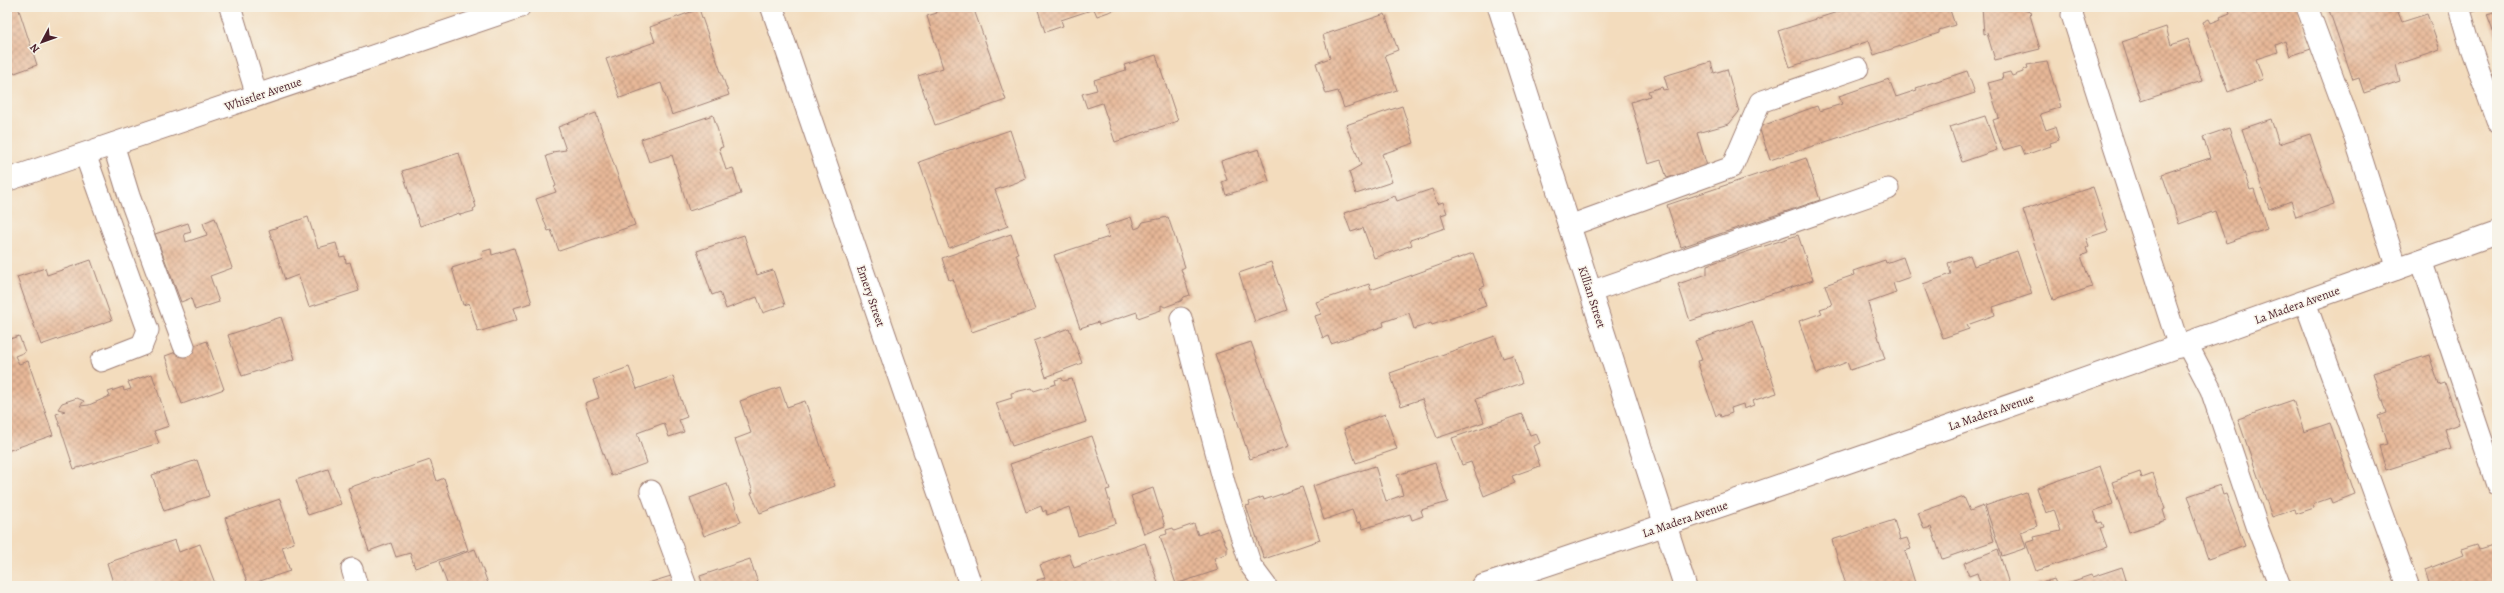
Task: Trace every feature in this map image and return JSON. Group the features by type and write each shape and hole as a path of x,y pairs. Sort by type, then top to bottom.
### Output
{"street":[{"name":"Whistler Avenue","path":"7,180 519,7"},
{"name":"Emery Street","path":"772,7 971,586"},
{"name":"Killian Street","path":"1499,7 1685,586"},
{"name":"La Madera Avenue","path":"1483,586 1665,526 2183,346 2497,233"}],"lane":[{"path":"230,7 257,96"},
{"path":"2074,7 2072,15 2183,346 2211,390 2258,529 2280,586"},
{"path":"2307,7 2353,132 2397,269"},
{"path":"2459,8 2497,121"},
{"path":"1569,226 1732,167 1760,102 1858,68"},
{"path":"113,144 129,196 184,346"},
{"path":"85,154 148,330 142,345 101,361"},
{"path":"1590,292 1888,189"},
{"path":"2421,260 2497,485"},
{"path":"2305,302 2408,586"},
{"path":"1181,318 1225,486 1251,566 1266,586"},
{"path":"651,491 686,586"}],"building":[{"path":"7,7 18,7 37,65 12,74 9,67 7,67"},
{"path":"935,7 973,7 1006,100 935,125 918,76 943,68 927,16 937,13"},
{"path":"1037,7 1123,7 1097,16 1094,9 1061,20 1063,26 1045,32"},
{"path":"1284,7 1298,7 1291,10"},
{"path":"1853,7 1949,7 1955,25 1939,30 1939,33 1874,55 1869,41 1790,67 1778,31"},
{"path":"1982,7 2018,7 2032,13 2030,15 2040,49 1995,60 1987,33 1984,34"},
{"path":"2228,7 2297,7 2311,49 2290,56 2285,41 2276,45 2278,52 2256,59 2263,79 2228,92 2203,22 2209,19 2211,23 2221,19 2220,17 2230,13"},
{"path":"2328,7 2396,7 2402,22 2427,14 2440,50 2396,65 2400,81 2364,93 2359,78 2353,80"},
{"path":"2471,7 2484,7 2473,11"},
{"path":"699,9 729,95 672,115 661,83 620,98 606,59 655,42 650,27"},
{"path":"2497,11 2497,41 2487,14"},
{"path":"1385,14 1398,50 1385,55 1397,90 1344,108 1338,91 1326,94 1316,63 1330,58 1323,35"},
{"path":"2166,27 2171,45 2188,39 2202,81 2141,101 2122,42"},
{"path":"1156,55 1178,121 1115,142 1102,103 1087,108 1082,94 1097,90 1094,80 1126,70 1124,65"},
{"path":"1711,62 1714,73 1727,69 1739,112 1729,124 1697,133 1707,166 1667,178 1661,160 1648,164 1631,102 1650,96 1648,91 1662,87 1663,90 1668,89 1664,76"},
{"path":"2047,62 2061,107 2040,114 2046,130 2055,127 2059,140 2050,143 2051,146 2025,155 2021,145 2003,150 1993,120 1999,118 1988,83 2003,79 2002,74 2010,72 2012,76 2023,72 2023,70 2028,68 2027,65"},
{"path":"1967,71 1975,93 1770,160 1759,127 1817,106 1819,111 1842,104 1839,96 1889,79 1896,97 1917,90 1916,88"},
{"path":"2497,74 2497,88 2492,75"},
{"path":"1402,106 1414,143 1382,154 1392,182 1356,194 1349,172 1361,165 1346,125"},
{"path":"596,113 635,225 559,251 551,230 548,231 536,199 556,192 554,187 556,186 546,156 553,154 552,152 566,150 558,127"},
{"path":"713,115 723,147 719,148 726,170 733,168 741,194 689,211 672,155 649,162 641,139"},
{"path":"1985,116 1997,150 1962,162 1950,127"},
{"path":"2271,119 2279,144 2310,134 2334,204 2296,217 2291,201 2269,209 2242,129"},
{"path":"2229,128 2250,190 2254,189 2267,229 2226,243 2215,211 2179,224 2162,174 2210,158 2203,137"},
{"path":"1010,130 1026,179 995,190 1008,226 949,248 919,162"},
{"path":"1259,149 1269,181 1226,195 1222,182 1227,180 1221,161"},
{"path":"459,153 476,207 473,209 474,211 460,215 459,213 420,226 402,171"},
{"path":"1806,158 1820,200 1681,247 1667,205"},
{"path":"2093,187 2108,231 2086,238 2089,246 2086,248 2088,253 2081,256 2092,287 2053,300 2023,210"},
{"path":"1432,189 1437,204 1443,202 1447,213 1441,215 1445,228 1410,240 1412,245 1374,258 1363,228 1351,232 1344,213 1395,196 1397,201"},
{"path":"308,217 318,248 336,243 340,257 345,256 346,263 350,262 359,291 309,307 298,275 285,280 269,230"},
{"path":"1131,217 1135,229 1140,227 1143,222 1168,217 1185,267 1181,269 1190,295 1184,297 1181,301 1165,307 1161,305 1161,310 1138,318 1137,312 1099,325 1098,322 1080,328 1054,255 1109,237 1105,226"},
{"path":"215,218 232,268 210,276 219,302 195,310 191,298 181,302 155,234 188,223 191,232 184,234 186,242 207,235 203,223"},
{"path":"1011,234 1018,254 1016,254 1035,310 972,332 953,279 949,280 942,258"},
{"path":"744,235 757,275 773,270 785,305 763,313 757,297 726,309 720,292 712,295 697,251"},
{"path":"1798,235 1813,280 1690,321 1678,284 1707,274 1707,265"},
{"path":"514,248 532,303 513,308 517,320 478,332 469,303 463,305 452,268 483,258 481,252 491,249 492,255"},
{"path":"2017,251 2032,294 1993,307 1995,315 1967,325 1969,329 1943,338 1923,284 1951,274 1948,263 1970,255 1974,266"},
{"path":"1473,253 1485,286 1480,288 1486,306 1432,325 1431,323 1414,329 1409,313 1383,322 1384,326 1331,344 1328,336 1323,338 1315,316 1321,314 1316,302 1369,284 1371,290"},
{"path":"1903,257 1910,277 1893,283 1896,293 1868,303 1885,359 1850,370 1847,362 1817,374 1799,321 1822,313 1820,309 1832,305 1825,285 1854,275 1853,271 1885,260 1886,263"},
{"path":"91,260 112,320 41,345 17,277 45,268 47,275"},
{"path":"1271,262 1287,310 1255,322 1239,273"},
{"path":"281,317 295,359 242,376 228,335"},
{"path":"1752,321 1777,393 1752,401 1754,405 1744,409 1743,404 1731,408 1732,413 1721,417 1720,414 1716,416 1697,361 1702,360 1695,341"},
{"path":"1069,328 1082,363 1046,377 1034,341"},
{"path":"7,331 10,339 19,336 25,352 15,356 19,364 28,361 53,435 7,451"},
{"path":"1495,336 1503,358 1513,355 1522,383 1476,399 1484,422 1437,438 1422,399 1401,406 1390,373"},
{"path":"207,341 224,389 182,404 165,356"},
{"path":"1251,342 1289,446 1250,459 1215,354"},
{"path":"2429,355 2439,385 2445,383 2459,424 2445,429 2451,449 2386,470 2379,446 2387,444 2378,416 2386,413 2373,373"},
{"path":"629,367 637,389 673,376 687,417 679,420 684,432 669,437 664,423 637,433 647,463 611,476 585,403 599,398 593,380"},
{"path":"152,374 169,426 154,431 159,443 74,469 56,414 65,411 58,409 62,403 77,398 84,401 80,406 89,405 110,396 108,392 123,387 124,391 131,389 128,382"},
{"path":"1062,378 1063,381 1072,379 1086,422 1012,446 996,403 1012,398 1011,393 1032,388 1034,391 1056,384 1055,380"},
{"path":"780,387 787,407 805,401 835,486 760,513 751,493 753,492 735,439 751,433 740,401"},
{"path":"2293,400 2304,432 2330,423 2355,494 2332,503 2330,498 2313,504 2314,508 2296,514 2295,509 2272,517 2238,419"},
{"path":"1385,414 1397,449 1356,463 1344,429"},
{"path":"1522,414 1530,435 1536,433 1540,443 1533,446 1540,466 1512,476 1515,483 1484,496 1471,462 1462,465 1452,438"},
{"path":"1092,436 1110,489 1106,490 1116,523 1078,536 1069,507 1047,515 1046,510 1043,512 1041,506 1026,512 1010,464"},
{"path":"197,460 209,496 164,511 152,475"},
{"path":"430,460 437,481 444,478 468,550 415,568 410,553 396,557 391,543 369,551 348,488"},
{"path":"1435,463 1448,502 1421,510 1423,516 1412,520 1410,514 1363,529 1360,522 1357,523 1352,510 1324,520 1313,486 1375,466 1386,501 1403,495 1397,475"},
{"path":"2100,466 2113,504 2094,511 2098,523 2102,522 2104,527 2100,528 2107,547 2036,571 2026,543 2035,540 2034,537 2061,531 2054,510 2046,513 2037,488"},
{"path":"328,469 341,504 308,515 296,480"},
{"path":"2140,472 2142,478 2153,474 2165,509 2163,510 2166,520 2129,532 2112,482"},
{"path":"727,484 741,522 704,536 690,498"},
{"path":"2220,485 2223,495 2226,494 2245,546 2208,559 2190,507 2192,506 2188,496"},
{"path":"1302,487 1320,540 1264,559 1246,506 1250,505 1249,502 1263,497 1264,500"},
{"path":"1153,488 1165,526 1144,534 1131,496"},
{"path":"2026,492 2037,526 2021,532 2026,548 2002,556 1985,506"},
{"path":"1964,497 1970,511 1983,506 1994,541 1942,559 1931,527 1924,529 1918,513"},
{"path":"280,499 294,543 282,547 290,571 248,585 225,518"},
{"path":"1894,520 1900,540 1907,538 1911,549 1905,551 1916,586 1832,586 1845,582 1832,540"},
{"path":"1194,524 1198,535 1218,528 1227,547 1227,554 1214,558 1218,570 1176,584 1160,536 1167,534 1166,530 1173,528 1174,531"},
{"path":"175,540 179,552 200,544 216,586 114,586 107,563"},
{"path":"1145,543 1159,586 1039,586 1037,580 1045,578 1040,565 1069,554 1074,568"},
{"path":"2477,545 2479,550 2495,545 2497,586 2430,586 2425,570 2463,555 2461,550"},
{"path":"475,549 489,586 448,586 439,562"},
{"path":"1998,549 2009,584 1981,586 1977,573 1969,576 1964,563"},
{"path":"750,559 759,586 703,586 700,576"},
{"path":"2122,567 2128,586 2059,586 2091,575 2092,577"},
{"path":"674,575 677,586 645,586 645,584"},
{"path":"2054,579 2057,586 2033,586"}]}
